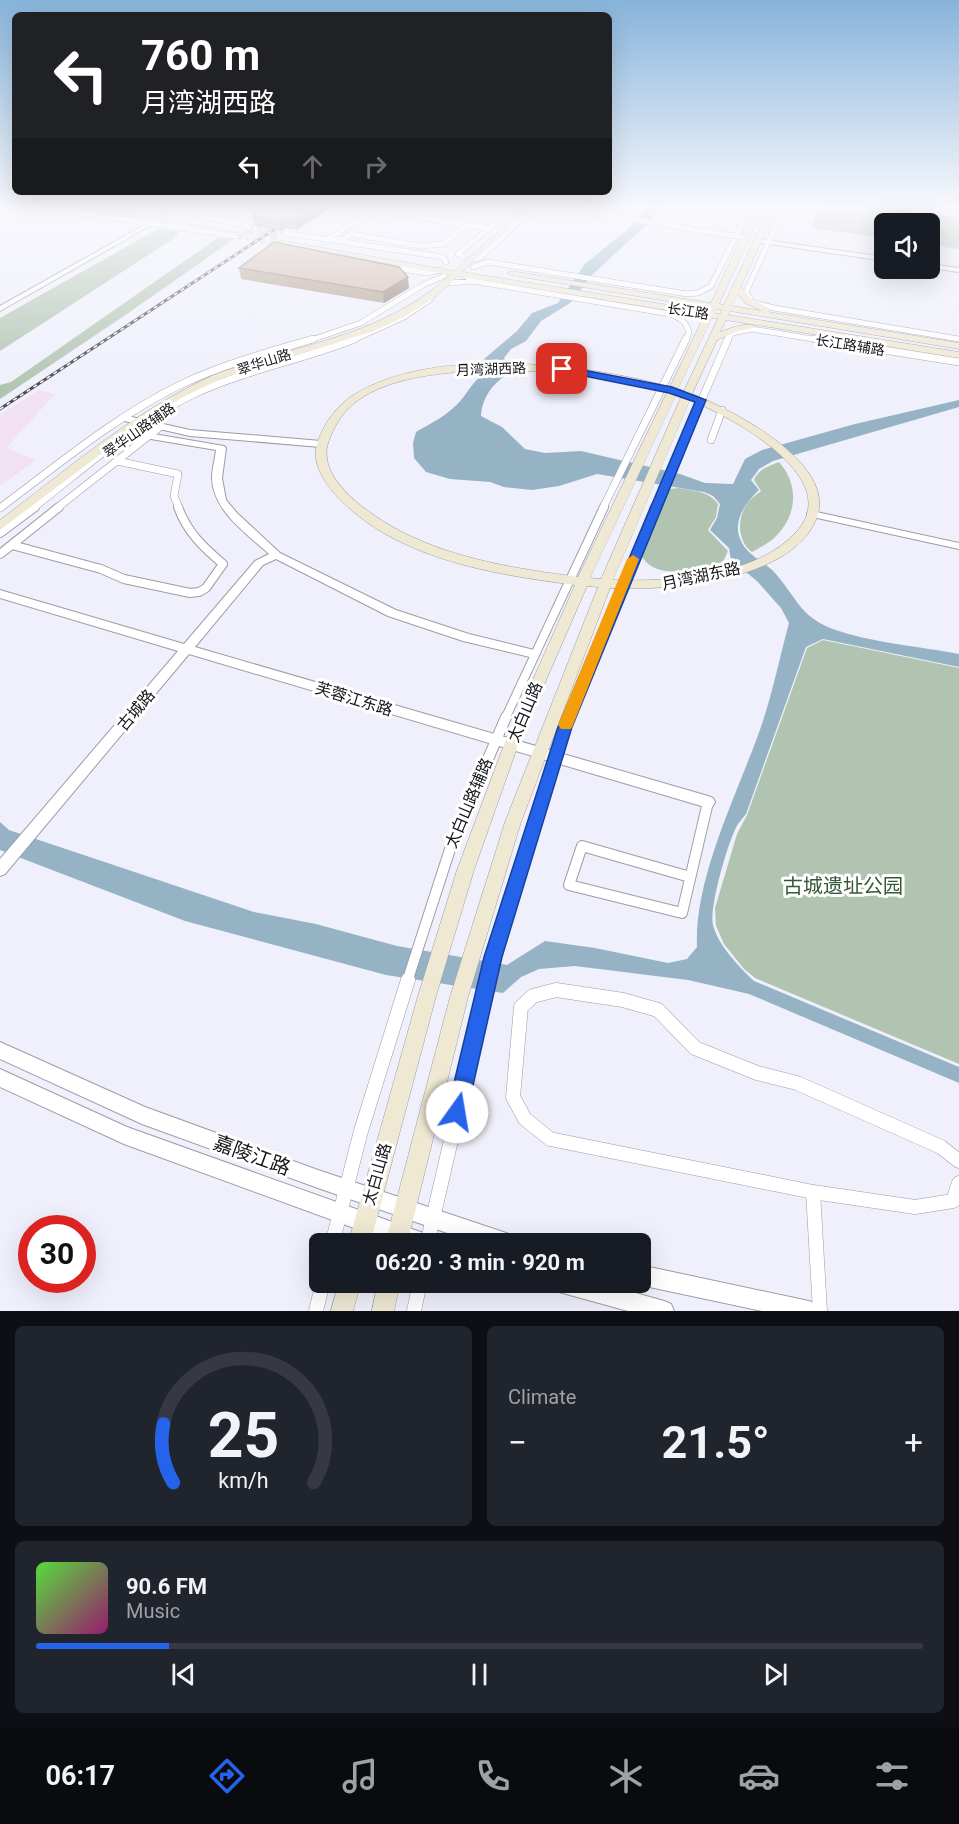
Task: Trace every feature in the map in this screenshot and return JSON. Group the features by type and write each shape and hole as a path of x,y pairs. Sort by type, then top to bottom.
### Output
{"main road":[{"name":"翠华山路","path":"0,518 134,421 179,395 220,376 371,329 401,315 431,296 457,267"},
{"name":"长江路","path":"458,267 579,296 660,307 712,310"},
{"name":"长江路","path":"459,267 573,279 666,298 774,326 959,356"},
{"name":"太白山路","path":"361,1233 441,946 480,826 574,581 667,389 712,310 730,267"},
{"name":"太白山路","path":"398,1233 459,997 513,822 605,585 657,487 657,468 687,394 747,267"},
{"path":"666,298 703,294 724,285"},
{"path":"738,288 748,301 778,316"},
{"path":"660,307 686,318 699,335"},
{"name":"长江路","path":"727,313 778,316 959,346"},
{"path":"715,338 742,328 774,326"},
{"name":"月湾湖西路","path":"321,444 334,417 357,396 390,381 430,372 512,366 562,369 687,394"},
{"path":"687,394 749,425 792,460 805,478 810,491 813,502 812,514"},
{"name":"翠华山路","path":"0,526 134,421"},
{"path":"321,444 322,465 334,484 351,503 397,535 439,552 487,566 605,585"},
{"name":"月湾湖东路","path":"605,585 622,587 678,584 738,571 784,549 809,524 812,514"},
{"path":"342,1311 347,1293"},
{"path":"383,1311 387,1293"}],"street":[{"path":"0,309 74,267"},
{"path":"394,267 430,276"},
{"name":"翠华山路辅路","path":"0,533 134,421 153,399 215,370 362,322 392,308 430,276 456,267"},
{"path":"457,267 472,281 563,293"},
{"path":"457,267 472,281"},
{"path":"514,267 573,279"},
{"path":"589,282 687,294 698,293 711,286 723,267"},
{"name":"长江路辅路","path":"757,267 746,292 752,302 774,308 959,339"},
{"path":"940,267 959,270"},
{"path":"579,296 666,313 683,320 689,327 689,333 667,389"},
{"name":"长江路辅路","path":"701,400 729,337 732,333 742,330 763,330 959,362"},
{"path":"429,1233 493,957 565,727 622,587 657,487 670,471 701,400"},
{"path":"711,440 722,410"},
{"path":"134,421 190,434 321,444"},
{"name":"翠华山路辅路","path":"0,508 134,421"},
{"path":"0,554 160,427"},
{"path":"148,436 221,448 217,478 221,500 233,516 276,555 392,613 467,638 534,654"},
{"path":"12,545 100,569 111,576 142,584 160,585 189,593 204,589 223,564 199,543 184,523 174,496 178,474 117,461"},
{"path":"812,514 959,546"},
{"name":"古城路","path":"3,866 259,563 276,555"},
{"name":"太白山路辅路","path":"334,1233 436,886 457,830 534,654 574,581"},
{"name":"芙蓉江东路","path":"0,594 555,759 708,802"},
{"path":"690,877 582,846 569,885 682,913 708,802"},
{"path":"959,1161 941,1147 797,1083 757,1073 695,1048 658,1010 623,1000 556,990 533,996 521,1007 513,1098 525,1119 550,1139 813,1192 915,1207 953,1201 959,1183"},
{"name":"嘉陵江路","path":"0,1050 142,1115 477,1233"},
{"name":"嘉陵江路","path":"0,1078 124,1135 364,1221 386,1233"},
{"path":"813,1192 820,1311"},
{"path":"651,1277 809,1311"},
{"path":"316,1311 320,1293"},
{"path":"414,1311 418,1293"},
{"path":"599,1293 664,1311"}],"shaded area":[{"path":"39,390 55,394 6,448 36,460 0,486 0,415"}],"green space":[{"path":"90,267 129,267 0,351 0,318"},
{"path":"176,267 194,267 0,399 0,385 11,382"},
{"path":"779,462 786,471 793,491 791,511 781,531 752,552 741,536 741,516 748,502 761,491 754,480 758,473"},
{"path":"679,488 706,494 718,504 716,517 708,530 728,551 723,562 680,571 669,571 650,565 642,557 670,489"},
{"name":"古城遗址公园","path":"823,640 959,668 959,1064 755,978 744,969 724,944 716,926 715,908 737,834 747,815 807,648"}],"water":[{"path":"583,267 600,267 570,303 541,321 526,341 511,349 504,358 509,374 489,391 484,403 481,416 502,427 525,449 545,453 581,451 680,474 705,483 733,484 745,459 762,450 855,424 959,400 959,407 773,461 759,469 751,480 759,490 747,503 740,518 738,534 741,542 750,553 775,573 809,616 828,627 855,636 959,654 959,667 823,639 806,647 746,814 736,828 728,849 716,892 712,917 716,933 724,948 754,981 959,1067 959,1083 749,994 688,980 575,966 539,969 521,977 503,993 386,975 185,921 0,850 0,822 9,830 254,912 316,924 397,946 507,965 545,941 595,948 668,963 687,959 697,947 698,920 710,863 762,724 773,686 789,623 781,608 757,581 731,560 729,548 710,530 717,518 720,504 713,496 704,492 597,474 559,486 532,490 504,487 490,482 450,479 426,472 414,458 413,443 416,432 457,405 483,374 484,359 517,331 532,313 558,303"}],"building":[{"path":"399,267 408,277 383,292 239,268"}],"railway":[{"path":"0,409 217,267"}],"slow traffic":[{"path":"566,725 633,559"}],"route":[{"path":"457,1112 493,957 565,727 630,566 701,400 672,390 562,369"}]}
